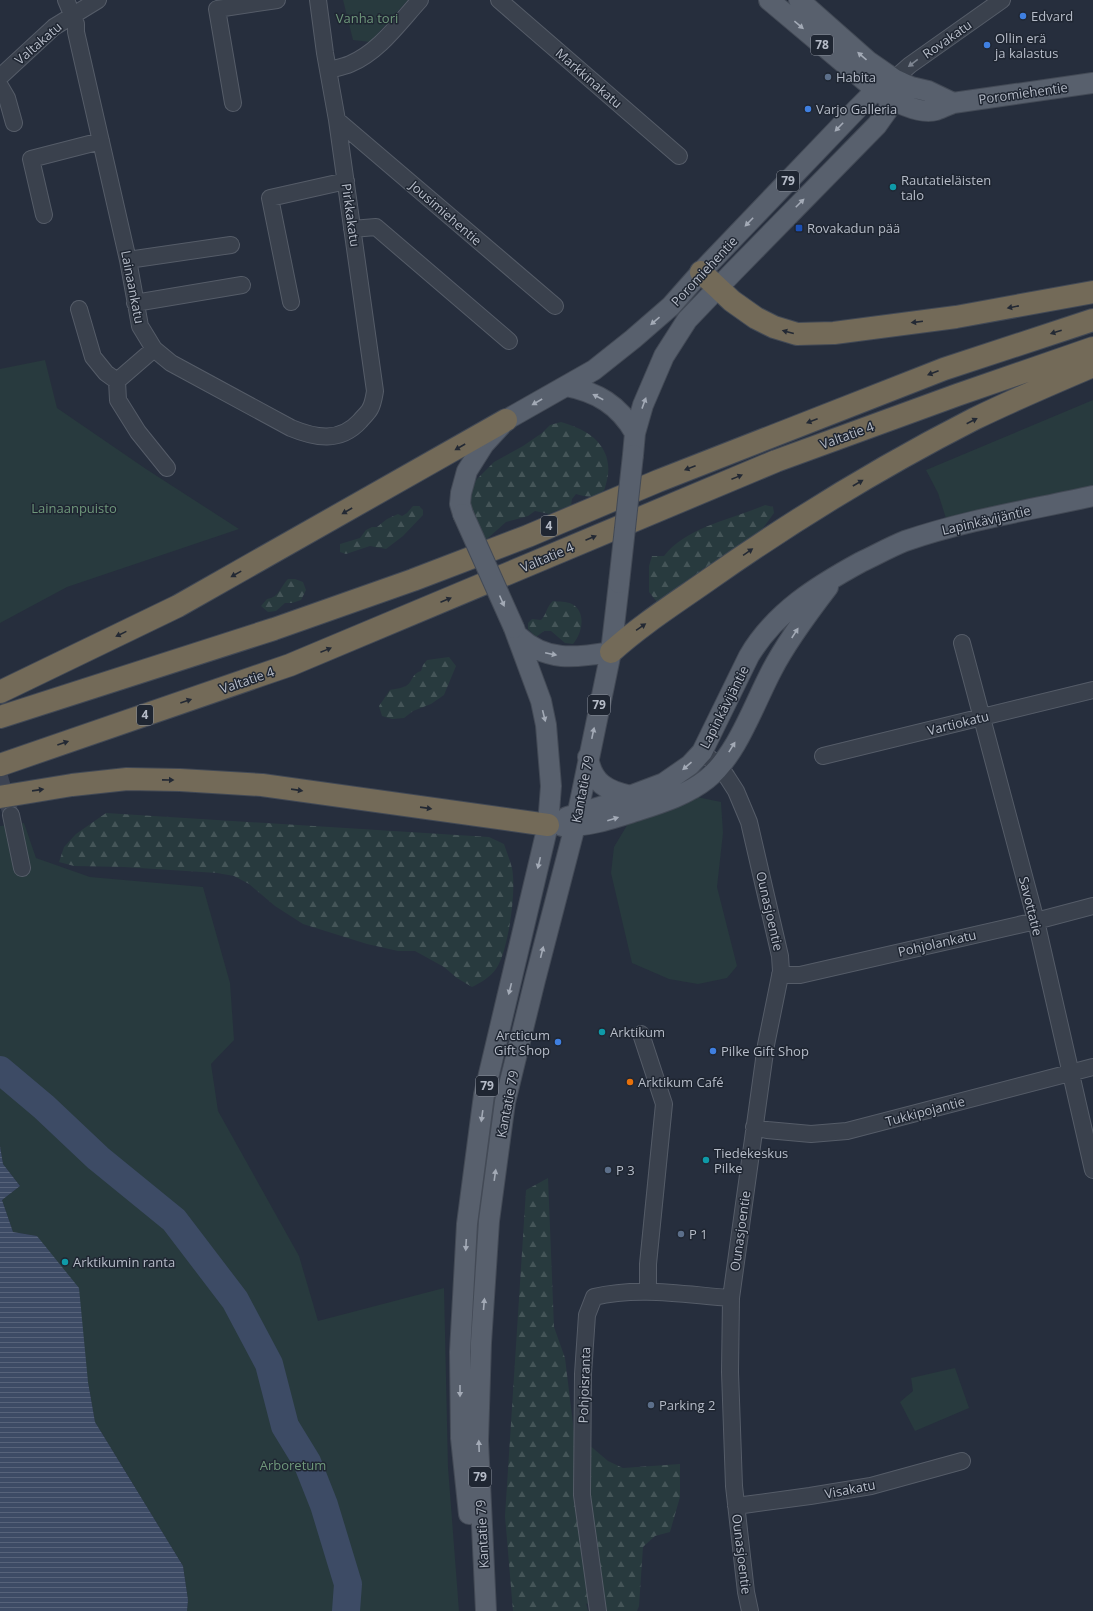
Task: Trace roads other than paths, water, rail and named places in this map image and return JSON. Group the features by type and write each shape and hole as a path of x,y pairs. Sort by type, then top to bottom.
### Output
{"highway":[{"path":"701,272 732,300 764,323 797,334 834,333 956,317 1093,292"},
{"name":"Valtatie 4","path":"0,717 274,629 406,582 528,536 658,481 944,369 1093,320"},
{"name":"Valtatie 4","path":"0,765 290,665 776,460 956,395 1093,348"},
{"path":"611,652 632,633 816,507 896,461 975,419 1093,366"},
{"path":"0,692 178,606 506,420"},
{"path":"6,806 72,785 127,779 180,780 262,785 548,825"}],"main road":[{"name":"78","path":"769,0 876,90"},
{"name":"78","path":"798,0 868,61 894,79"},
{"name":"Poromiehentie","path":"506,420 594,370 634,339 671,306 701,272 876,90 894,79"},
{"path":"894,101 894,79 928,91 953,103"},
{"name":"Poromiehentie","path":"876,90 894,101 917,109 935,111 953,103 1093,82"},
{"name":"Poromiehentie","path":"619,583 635,433 643,405 658,368 670,345 687,320 867,136 894,101"},
{"path":"566,386 581,389 607,402 620,412 635,433"},
{"name":"79","path":"506,420 484,444 467,471 461,493 460,504 463,514 516,632"},
{"name":"Lapinkävijäntie","path":"576,820 604,806 650,789 690,765 702,752 749,656 756,645 783,614 807,595 838,575 904,542 949,528 1093,496"},
{"name":"Lapinkävijäntie","path":"548,825 576,820 610,820 672,799 707,779 720,767 740,733 772,669 808,613 838,575"},
{"name":"Kantatie 79","path":"486,1611 478,1441 481,1343 489,1221 506,1102 535,980 576,820 611,652 619,583"},
{"path":"516,632 535,649 548,654 569,657 588,656 611,652"},
{"name":"Kantatie 79","path":"482,1611 460,1438 460,1352 467,1224 484,1094 548,825 551,786 546,725 540,701 516,632"},
{"path":"588,757 590,767 598,781 608,789 631,796"}],"street":[{"name":"Lainaankatu","path":"66,0 76,24 76,32 128,260 140,326 154,349 171,363 291,428 307,435 322,438 337,436 356,425"},
{"name":"Valtakatu","path":"0,77 54,26 98,0"},
{"path":"233,103 217,9 277,0"},
{"name":"Pirkkakatu","path":"318,0 346,181 375,391 370,410 356,425"},
{"path":"329,70 350,64 368,54 420,0"},
{"name":"Markkinakatu","path":"498,0 679,156"},
{"name":"Rovakatu","path":"894,79 914,62 1002,0"},
{"path":"0,86 7,98 14,123"},
{"name":"Jousimiehentie","path":"337,120 555,306"},
{"path":"44,215 31,159 101,141"},
{"path":"292,302 270,198 346,181"},
{"path":"352,229 376,227 509,341"},
{"path":"128,260 231,245"},
{"path":"135,303 242,285"},
{"path":"79,309 93,358 106,373 117,381"},
{"path":"117,381 154,349"},
{"path":"117,381 118,400 138,432 167,468"},
{"name":"Savottatie","path":"962,643 1036,921 1093,1170"},
{"name":"Vartiokatu","path":"823,756 1093,690"},
{"name":"Ounasjoentie","path":"702,752 720,767 736,791 749,822 780,956 780,975 766,1045 732,1298 730,1372 734,1486 746,1592 750,1611"},
{"path":"6,806 22,868"},
{"name":"Pohjolankatu","path":"780,975 800,975 1036,921 1093,906"},
{"path":"640,1034 664,1104 648,1264 648,1292"},
{"name":"Tukkipojantie","path":"754,1127 767,1130 811,1134 847,1131 1093,1067"},
{"name":"Pohjoisranta","path":"598,1611 582,1495 583,1374 587,1315 594,1297 611,1293 648,1292 732,1298"},
{"name":"Visakatu","path":"736,1506 871,1486 962,1461"}],"water":[{"path":"0,1146 3,1164 20,1186 2,1200 13,1232 37,1236 79,1288 88,1382 95,1422 183,1566 188,1600 187,1611 0,1611"}],"waterway":[{"path":"0,1070 44,1107 98,1158 174,1220 235,1300 269,1364 285,1426 307,1462 324,1505 348,1584 346,1611"}],"tunnel":[{"path":"0,777 11,815"}],"place":[{"name":"Edvard","path":"1023,16"},
{"name":"Ollin erä ja kalastus","path":"987,45"},
{"name":"Habita","path":"828,77"},
{"name":"Varjo Galleria","path":"808,109"},
{"name":"Rautatieläisten talo","path":"893,187"},
{"name":"Rovakadun pää","path":"799,228"},
{"name":"Arktikum","path":"602,1032"},
{"name":"Arcticum Gift Shop","path":"558,1042"},
{"name":"Pilke Gift Shop","path":"713,1051"},
{"name":"Arktikum Café","path":"630,1082"},
{"name":"Tiedekeskus Pilke","path":"706,1160"},
{"name":"P 3","path":"608,1170"},
{"name":"P 1","path":"681,1234"},
{"name":"Arktikumin ranta","path":"65,1262"},
{"name":"Parking 2","path":"651,1405"}],"park label":[{"name":"Vanha tori","path":"367,18"},
{"name":"Lainaanpuisto","path":"74,508"},
{"name":"Arboretum","path":"293,1465"}]}
